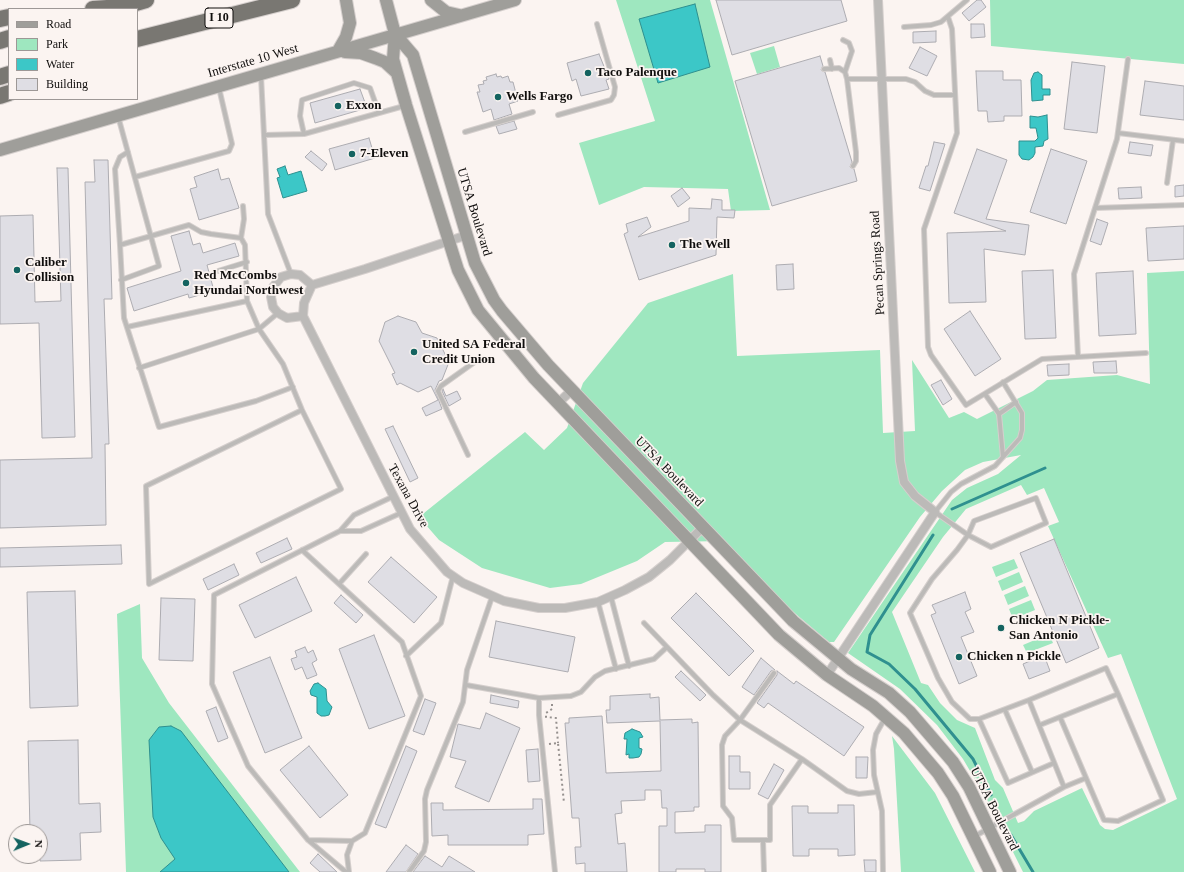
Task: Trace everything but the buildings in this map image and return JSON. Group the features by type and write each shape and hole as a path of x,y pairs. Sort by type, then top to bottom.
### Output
{"highway":[{"path":"118,8 146,0"},
{"name":"I 10","path":"140,38 292,0"}],"main road":[{"path":"346,0 350,13 349,30 338,51 361,53 375,58 385,62 397,73"},
{"path":"431,0 446,12 460,15"},
{"name":"Interstate 10 West","path":"0,150 515,0"},
{"name":"UTSA Boulevard","path":"387,2 395,34 393,59 406,105 458,270 478,310 534,378 641,488 690,542 779,634 827,675 886,716 904,733 938,773 953,796 990,872"},
{"name":"UTSA Boulevard","path":"395,34 413,55 475,263 494,300 548,365 793,622 837,658 889,693 910,712 936,741 969,787 1010,872"}],"street":[{"name":"Pecan Springs Road","path":"878,0 900,461 904,482 915,496 935,512"},
{"path":"312,284 365,269 467,235"},
{"path":"291,274 300,275 312,284 304,303 303,316 286,318 278,313 273,307 271,297 273,287 281,277 291,274"},
{"name":"Texana Drive","path":"303,316 392,497 410,529 453,576 463,583 492,597 539,608 565,608 598,602 611,597 649,577 690,542 703,527"},
{"path":"558,403 572,390"},
{"path":"827,675 935,512"}],"lane":[{"path":"904,27 931,25 948,16 967,0"},
{"path":"948,16 952,29 957,132 924,228 928,347 966,405 1042,359 1146,353"},
{"path":"558,115 611,100 614,96 615,87 597,24"},
{"path":"843,40 849,43 852,51 845,72 856,152 856,161 853,166"},
{"path":"1078,356 1074,274 1118,133 1128,59"},
{"path":"830,60 832,69"},
{"path":"824,69 839,68 845,72"},
{"path":"260,74 268,214 291,274"},
{"path":"847,79 906,79 915,82 925,91 934,95 955,95"},
{"path":"304,134 300,116 302,100 354,83 370,88 379,113"},
{"path":"135,177 229,151 232,144 218,86"},
{"path":"264,135 304,134 406,105"},
{"path":"465,132 533,112"},
{"path":"118,116 159,266 121,280"},
{"path":"1118,133 1184,142"},
{"path":"1167,183 1172,140"},
{"path":"128,152 120,157 115,169 123,308 139,368 159,427 256,401 293,387"},
{"path":"1095,208 1184,205"},
{"path":"243,206 244,219 241,238 245,245 247,262 247,301 259,329 284,364 302,410 341,489 149,584 146,486 302,410"},
{"path":"120,245 189,225 206,233 241,238"},
{"path":"218,271 247,262"},
{"path":"127,327 247,301"},
{"path":"139,368 259,329 278,313"},
{"path":"468,455 438,391 441,386 476,361"},
{"path":"1003,382 1022,413 1022,430 1020,438 995,466 961,484 951,492 935,512 968,535 991,547 1046,523 1036,498 974,521 968,535 932,579 910,613 938,678 952,702 970,719 979,719 1005,710 1106,668 1163,800 1118,821 1104,820 1060,717"},
{"path":"985,394 999,414 1003,457"},
{"path":"999,414 1016,402"},
{"path":"346,872 308,840 248,766 212,684 214,595 340,531 354,515 392,497"},
{"path":"340,531 361,531 401,513"},
{"path":"302,550 402,642 421,696 365,833 352,841 308,840"},
{"path":"338,584 366,554"},
{"path":"406,656 441,623 453,576"},
{"path":"409,872 424,851 426,842 425,799 463,702 467,670 492,597"},
{"path":"611,597 630,666"},
{"path":"598,602 616,668"},
{"path":"644,623 713,695 740,720 802,759 847,791 859,794 877,792"},
{"path":"466,686 539,698 571,696 581,692 595,677 605,671 630,666 654,658 667,648"},
{"path":"774,673 740,720 724,736 722,745 723,806 732,818 734,840 770,840 770,805 802,759"},
{"path":"1040,725 1118,694"},
{"path":"539,698 542,744 555,872"},
{"path":"1029,700 1064,787"},
{"path":"1005,710 1032,772"},
{"path":"883,872 882,812 874,775 873,750 876,734 886,716"},
{"path":"979,719 1008,783 1054,763"},
{"path":"973,838 1064,787 1086,778"},
{"path":"763,840 764,872"},
{"path":"349,872 347,855 352,841"}],"path":[{"path":"552,697 552,709 546,713 546,717 556,718 564,803"},
{"path":"542,744 558,743"}],"green space":[{"path":"616,0 710,0 770,210 731,211 728,189 644,187 599,205 579,143 655,121"},
{"path":"990,0 1184,0 1184,64 991,46"},
{"path":"774,46 780,67 757,74 750,53"},
{"path":"1184,271 1184,872 1023,872 986,798 963,759 937,725 900,689 848,653 952,500 967,488 998,474 1021,455 983,462 965,470 942,491 920,517 834,642 829,642 791,610 724,541 665,542 637,561 581,584 550,588 482,568 439,540 419,517 525,432 544,450 567,428 583,383 648,303 733,274 737,356 880,350 883,433 915,431 912,360 949,418 964,412 977,419 1033,391 1047,380 1117,375 1150,384 1147,273","holes":["1021,485 1027,495 1044,488 1059,522 1048,526 1108,658 1121,654 1177,799 1113,830 1105,829 1100,825 1082,788 1034,811 1024,821 1018,823 1003,788 995,780 975,728 957,720 940,703 928,685 921,683 892,612 943,537 966,509"]},
{"path":"1014,559 1018,568 996,577 992,567"},
{"path":"1019,572 1023,582 1002,591 998,581"},
{"path":"1025,586 1029,596 1008,605 1004,595"},
{"path":"1031,600 1035,610 1013,619 1009,609"},
{"path":"140,604 142,658 169,703 300,872 126,872 117,614"},
{"path":"1049,634 1053,643 1027,653 1023,645"},
{"path":"892,736 935,793 975,872 901,872"}],"water":[{"path":"695,4 710,67 658,83 639,19"},
{"path":"1038,72 1042,75 1042,89 1050,89 1050,95 1043,95 1043,100 1032,101 1031,80 1034,73"},
{"path":"1047,115 1048,139 1044,141 1043,146 1035,147 1033,157 1029,160 1022,159 1019,155 1019,141 1035,141 1038,138 1036,128 1030,128 1030,116 1038,117"},
{"path":"285,166 288,175 301,171 307,191 283,198 277,178 280,177 277,169"},
{"path":"318,683 326,689 327,701 332,707 329,715 321,716 317,713 317,697 311,695 310,691 314,684"},
{"path":"171,726 181,731 289,872 160,872 175,859 161,838 153,817 149,740 159,727"},
{"path":"632,729 640,732 643,737 639,738 639,748 642,749 639,757 629,758 629,754 626,755 627,739 624,739 625,733"}],"waterway":[{"path":"952,509 1045,468"},
{"path":"933,535 870,635 867,652 889,664 915,689 973,759 991,795"},
{"path":"1011,835 1033,872"}],"place":[{"name":"Taco Palenque","path":"588,73"},
{"name":"Wells Fargo","path":"498,97"},
{"name":"Exxon","path":"338,106"},
{"name":"7-Eleven","path":"352,154"},
{"name":"The Well","path":"672,245"},
{"name":"Caliber Collision","path":"17,270"},
{"name":"Red McCombs Hyundai Northwest","path":"186,283"},
{"name":"United SA Federal Credit Union","path":"414,352"},
{"name":"Chicken N Pickle- San Antonio","path":"1001,628"},
{"name":"Chicken n Pickle","path":"959,657"}]}
